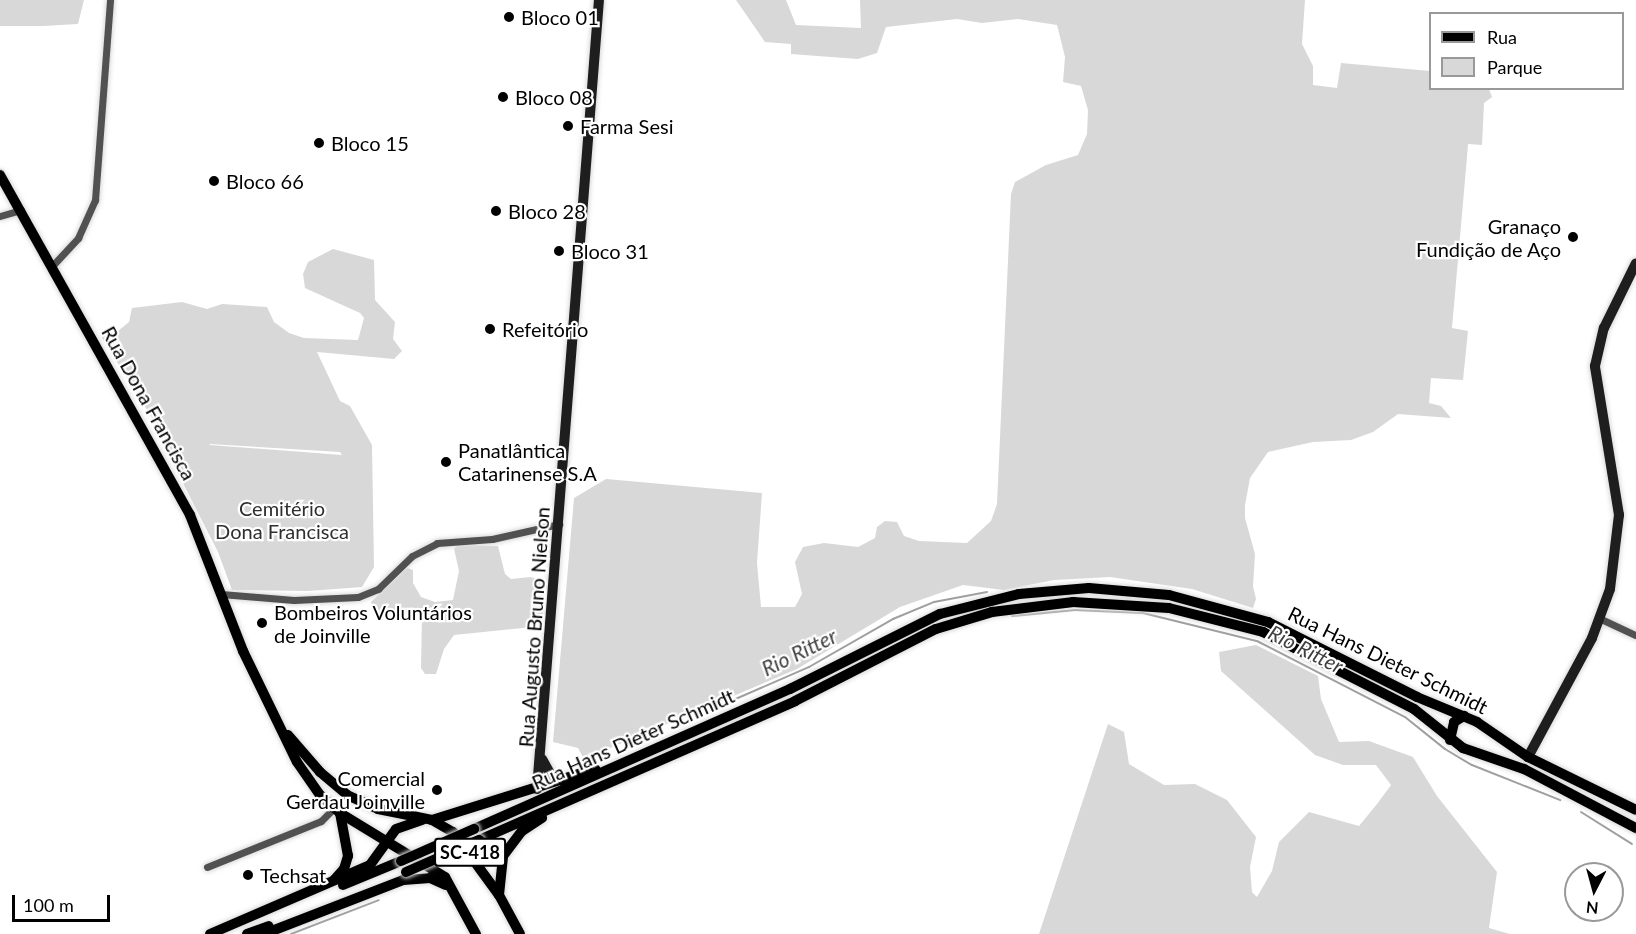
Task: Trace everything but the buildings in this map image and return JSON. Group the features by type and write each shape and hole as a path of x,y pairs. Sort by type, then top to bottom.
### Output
{"main road":[{"name":"Rua Augusto Bruno Nielson","path":"562,781 551,775 542,758 599,0"},
{"name":"Rua Dona Francisca","path":"0,175 53,265 190,515 221,594 278,723 305,774 337,810 444,877 476,934"},
{"path":"1528,756 1601,619 1616,556 1619,515 1595,366 1604,328 1636,263"},
{"name":"Rua Hans Dieter Schmidt","path":"221,934 401,861 643,752 790,689 940,614 997,598 1065,589 1143,591 1249,615 1464,716 1528,756 1636,810"},
{"name":"Rua Hans Dieter Schmidt","path":"247,934 406,872 795,701 936,629 992,612 1072,602 1169,608 1263,632 1414,709 1450,740 1524,769 1636,828"},
{"path":"1450,740 1454,722 1464,716"},
{"name":"Rua Dona Francisca","path":"278,723 313,765 347,795 378,809 429,819 453,832 465,844 499,895 520,934"},
{"path":"210,934 370,865 389,843 396,829 537,789 643,752"},
{"path":"537,789 542,758"},
{"path":"499,895 503,856 522,831 647,765"},
{"path":"326,885 344,868 348,856 337,810 347,795"},
{"path":"264,934 403,880 430,878 453,890"}],"street":[{"path":"53,265 78,238 95,200 110,0"},
{"path":"0,216 21,210"},
{"path":"221,594 294,600 358,597 378,589 404,562 437,543 492,539 560,524"},
{"path":"1601,619 1636,635"},
{"path":"207,867 321,821 337,810"}],"green space":[{"path":"0,0 84,0 78,24 0,26"},
{"path":"736,0 786,0 796,25 861,28 860,0 1305,0 1302,44 1313,66 1313,85 1337,88 1341,63 1429,71 1429,90 1489,90 1492,97 1484,103 1482,145 1468,144 1452,328 1468,331 1463,380 1431,378 1429,403 1441,406 1451,418 1398,414 1373,432 1351,440 1313,442 1268,452 1250,478 1245,505 1245,518 1255,554 1253,586 1256,599 1253,608 1192,589 1110,577 1054,580 1004,590 963,585 900,607 797,669 584,759 578,748 553,742 574,498 606,479 762,493 757,563 761,607 795,607 802,594 795,562 803,547 824,543 858,547 875,538 877,527 885,521 897,522 904,536 919,541 967,543 991,521 997,504 1011,194 1015,182 1046,165 1078,155 1087,134 1088,110 1081,86 1063,82 1065,57 1057,25 1018,19 982,23 957,19 886,27 877,53 858,59 791,54 791,44 765,42"},
{"name":"Cemitério Dona Francisca","path":"333,249 374,260 375,300 395,322 393,339 402,351 394,359 317,352 340,401 350,406 372,445 374,567 362,587 308,591 232,590 218,552 161,440 166,440 100,335 118,331 129,322 132,308 182,302 207,309 222,304 267,307 274,322 289,333 304,338 358,340 364,318 360,313 305,288 303,274 308,262","holes":["209,444 340,452 342,455"]},
{"path":"458,545 498,546 505,574 511,579 530,577 545,581 542,626 454,635 444,649 436,674 425,674 421,668 422,614 373,613 371,602 407,568 413,570 413,583 421,597 435,602 453,600 459,571 454,549"},
{"path":"1256,645 1318,676 1321,699 1339,742 1369,741 1413,757 1437,796 1497,872 1489,928 1510,934 1039,934 1108,724 1124,732 1129,764 1164,785 1195,784 1227,800 1256,837 1250,867 1252,892 1257,897 1272,871 1279,842 1309,812 1359,826 1377,804 1391,785 1376,765 1343,765 1315,755 1221,671 1219,652"}],"waterway":[{"name":"Rio Ritter","path":"724,704 809,667 893,619 934,602 987,592"},
{"name":"Rio Ritter","path":"1012,616 1075,610 1143,613 1257,641 1405,717 1445,749 1472,765 1560,800"},
{"name":"Rio Ritter","path":"1581,812 1632,844"},
{"name":"Rio Ritter","path":"291,934 379,900"}],"place":[{"name":"Bloco 01","path":"509,17"},
{"name":"Bloco 08","path":"503,97"},
{"name":"Farma Sesi","path":"568,126"},
{"name":"Bloco 15","path":"319,143"},
{"name":"Bloco 66","path":"214,181"},
{"name":"Bloco 28","path":"496,211"},
{"name":"Granaço Fundição de Aço","path":"1573,237"},
{"name":"Bloco 31","path":"559,251"},
{"name":"Refeitório","path":"490,329"},
{"name":"Panatlântica Catarinense S.A","path":"446,462"},
{"name":"Bombeiros Voluntários de Joinville","path":"262,623"},
{"name":"Comercial Gerdau Joinville","path":"437,790"},
{"name":"Techsat","path":"248,875"}]}
